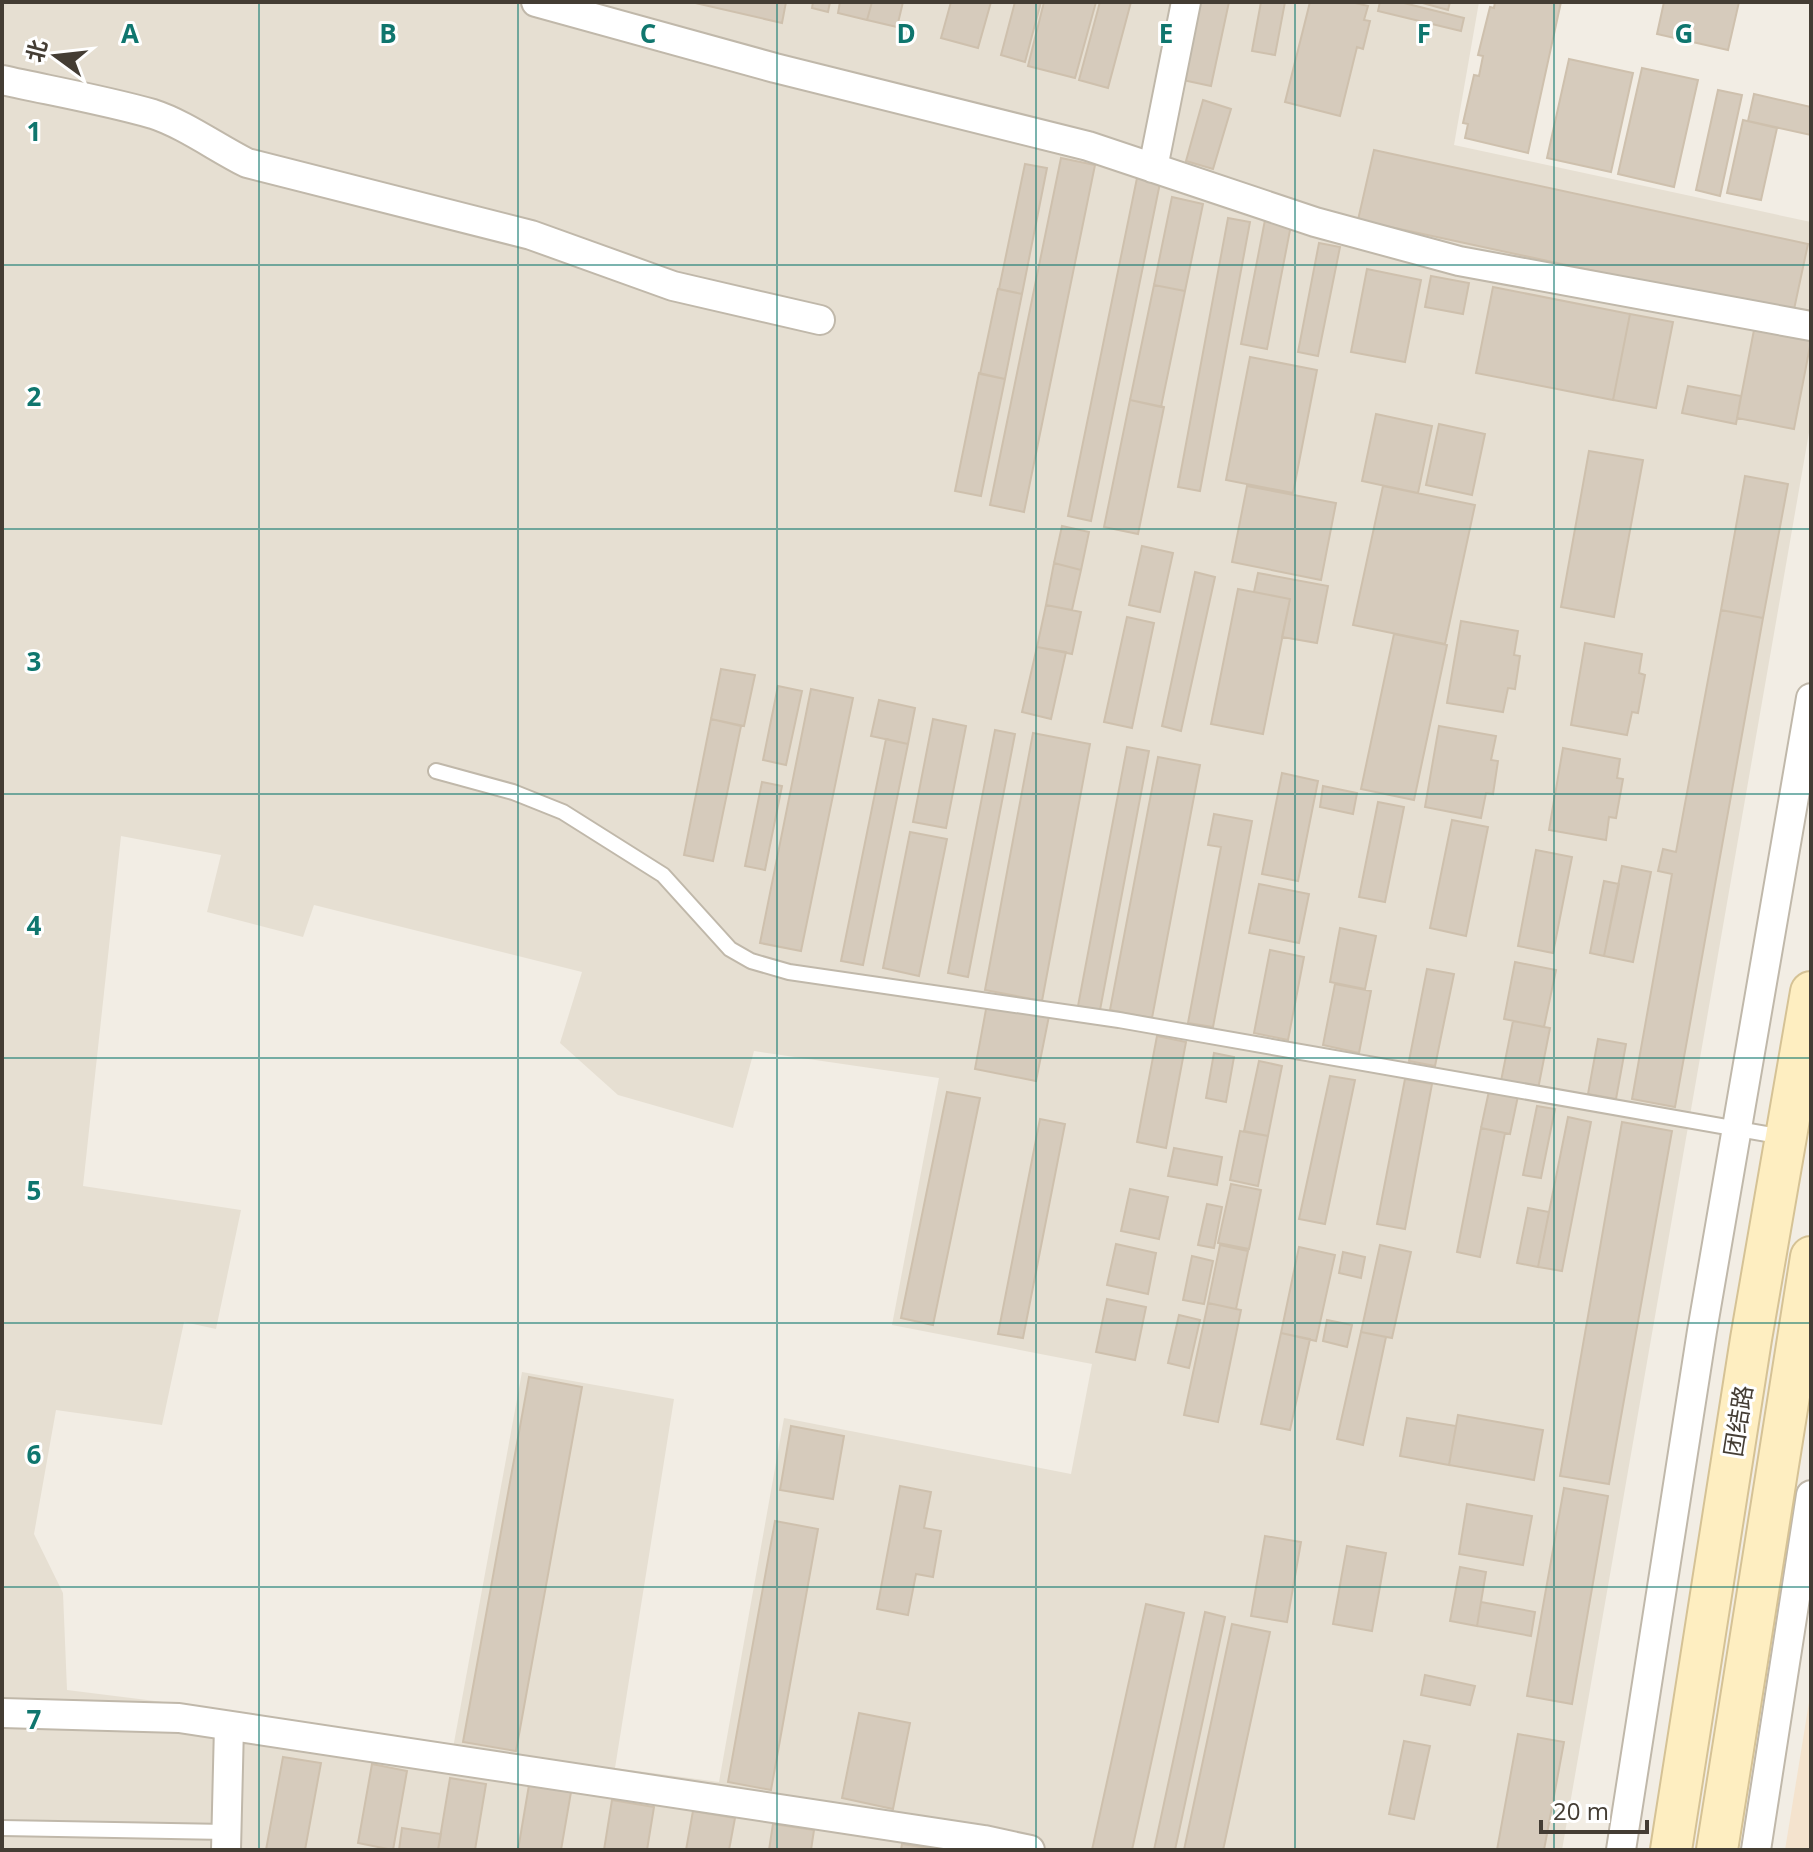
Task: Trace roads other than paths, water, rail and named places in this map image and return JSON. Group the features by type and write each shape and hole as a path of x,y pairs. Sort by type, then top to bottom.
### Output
{"main road":[{"name":"团结路","path":"1671,1850 1751,1339 1811,992"},
{"name":"团结路","path":"1717,1850 1801,1501 1811,1257"}],"street":[{"path":"536,2 775,68 1088,146 1315,222 1459,261 1811,326"},
{"path":"1153,168 1186,2"},
{"path":"2,80 155,115 247,163 531,235 673,286 820,320"},
{"path":"1621,1850 1702,1331 1811,698"},
{"path":"1756,1850 1801,1501"},
{"path":"2,1713 179,1718 984,1840 1030,1850"},
{"path":"226,1841 229,1726"}],"lane":[{"path":"436,771 513,792 563,812 663,875 730,949 751,961 789,972 1119,1020 1786,1137"},
{"path":"2,1828 226,1841"}]}
